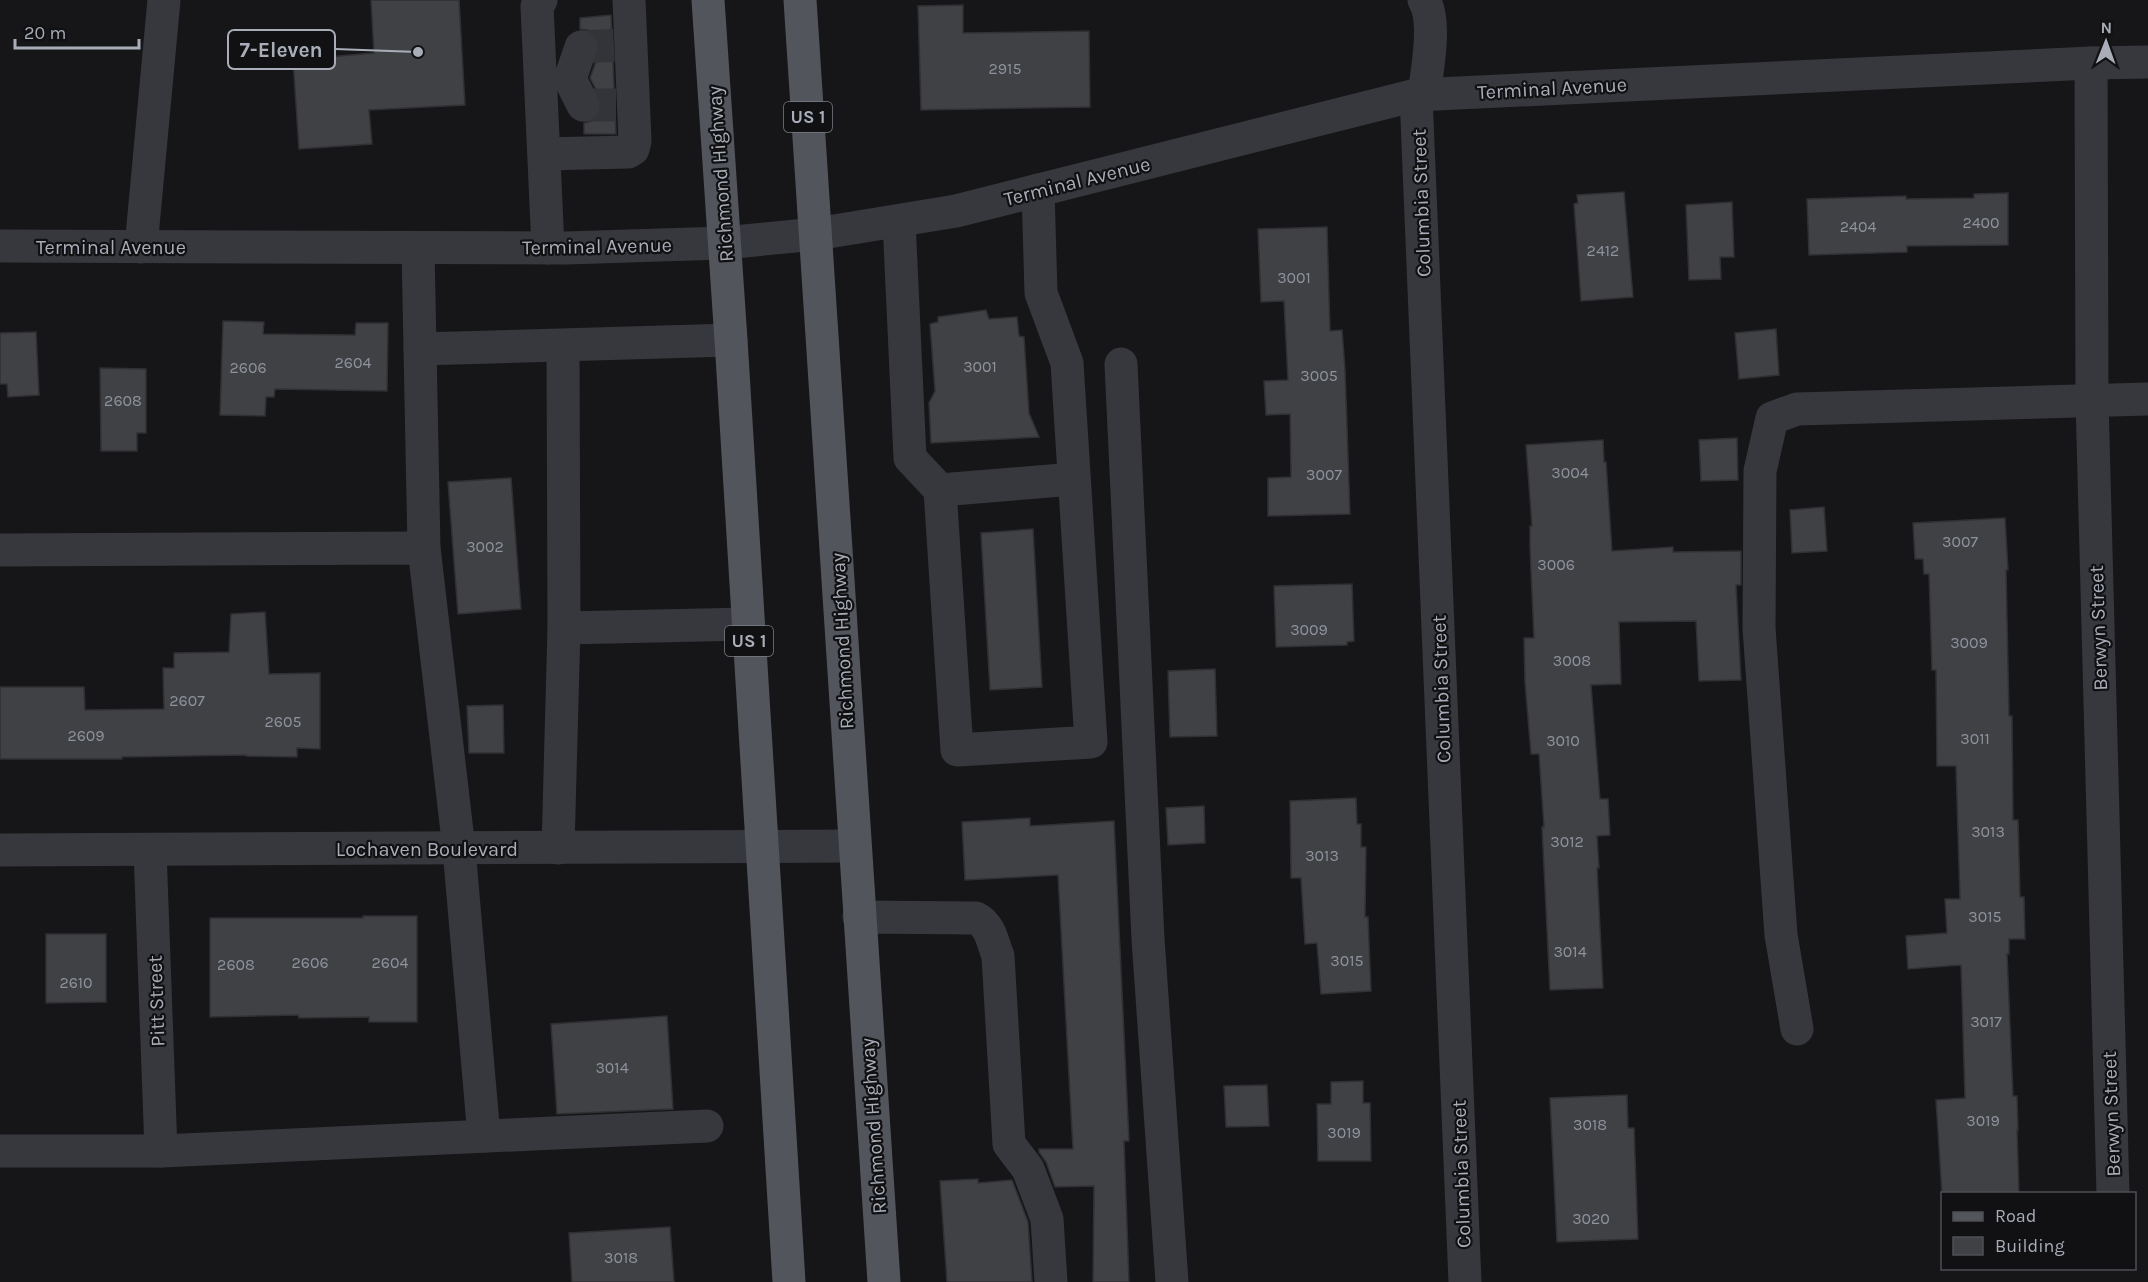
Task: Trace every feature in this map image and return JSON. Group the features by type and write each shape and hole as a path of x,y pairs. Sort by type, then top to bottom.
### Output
{"main road":[{"name":"Richmond Highway","path":"708,0 789,1282"},
{"name":"Richmond Highway","path":"800,0 884,1282"}],"street":[{"path":"141,247 164,0"},
{"path":"541,0 537,6 565,88"},
{"path":"628,90 629,0"},
{"name":"Columbia Street","path":"1424,0 1428,6 1431,42 1420,95 1466,1282"},
{"path":"544,154 628,152 633,149 635,141 620,45"},
{"path":"548,248 544,154 581,47"},
{"name":"Terminal Avenue","path":"0,246 548,248 724,243 816,234 956,211 1420,95 2148,62"},
{"name":"Berwyn Street","path":"2091,63 2092,400 2114,1192"},
{"path":"898,221 910,458 940,490 957,750 1091,742 1067,363 1041,293 1038,190"},
{"path":"418,248 423,548 459,849 484,1136"},
{"path":"420,349 731,340"},
{"path":"558,848 564,628 563,346"},
{"path":"1121,364 1148,939 1172,1282"},
{"path":"1797,1029 1781,935 1759,628 1760,471 1772,418 1797,409 2148,399"},
{"path":"940,490 1074,479"},
{"path":"0,550 423,548"},
{"path":"564,628 748,624"},
{"name":"Lochaven Boulevard","path":"0,850 854,846"},
{"name":"Pitt Street","path":"150,850 161,1151"},
{"path":"859,917 976,918 984,923 990,933 998,956 1009,1144 1028,1169 1047,1219 1051,1282"},
{"path":"0,1151 161,1151 707,1126"}],"building":[{"path":"371,0 459,0 465,105 369,110 372,144 299,149 293,60 374,53"},
{"path":"963,5 963,33 1089,31 1090,107 921,110 918,6"},
{"path":"611,15 616,134 584,134 584,123 598,116 602,107 600,97 590,78 599,53 599,44 595,34 580,29 580,18"},
{"path":"1624,192 1633,297 1581,301 1574,204 1578,203 1577,195"},
{"path":"2008,193 2008,245 1907,246 1907,252 1809,255 1807,199 1906,196 1906,199 1974,198 1974,194"},
{"path":"1732,202 1734,257 1720,257 1721,279 1689,280 1686,205"},
{"path":"1327,227 1330,331 1342,330 1350,514 1268,516 1268,478 1291,477 1290,414 1266,415 1264,381 1288,380 1284,301 1261,302 1258,229"},
{"path":"986,310 989,319 1017,317 1019,336 1024,337 1029,413 1039,437 931,443 929,403 935,391 930,324 938,322 938,317"},
{"path":"223,321 264,322 263,334 355,335 356,323 388,323 387,391 275,389 274,397 266,397 265,416 220,415"},
{"path":"1776,329 1779,375 1739,379 1735,333"},
{"path":"36,332 39,395 8,397 7,384 0,384 0,333"},
{"path":"100,368 146,369 146,433 137,433 137,451 101,451"},
{"path":"1737,438 1738,480 1701,481 1699,440"},
{"path":"1603,440 1612,551 1673,547 1673,552 1741,551 1741,585 1736,585 1741,680 1699,681 1696,621 1619,622 1621,684 1591,685 1600,799 1608,799 1610,835 1597,836 1603,988 1550,990 1539,754 1531,754 1525,682 1524,638 1534,638 1530,548 1530,526 1532,526 1526,445"},
{"path":"511,478 521,609 458,614 448,482"},
{"path":"1824,507 1827,551 1792,553 1790,510"},
{"path":"2005,518 2013,820 2018,820 2020,897 2024,897 2025,939 2009,939 2009,954 2007,954 2013,1096 2017,1096 2019,1192 1942,1192 1936,1100 1965,1098 1961,965 1908,969 1906,936 1947,933 1945,899 1960,899 1956,766 1937,766 1936,670 1932,670 1929,574 1924,574 1923,559 1915,559 1913,523"},
{"path":"1033,529 1042,687 990,690 981,533"},
{"path":"1352,584 1354,641 1347,642 1347,645 1276,647 1274,586"},
{"path":"265,612 269,674 320,673 320,749 297,748 297,757 246,755 122,757 122,759 0,759 0,687 84,687 85,710 164,709 163,668 174,668 174,653 229,652 231,614"},
{"path":"1215,669 1217,736 1170,737 1168,671"},
{"path":"503,705 504,753 469,753 467,706"},
{"path":"1356,798 1357,824 1361,824 1361,847 1366,847 1365,917 1368,917 1371,991 1321,994 1317,943 1305,944 1301,878 1291,878 1290,801"},
{"path":"1204,806 1205,843 1168,845 1166,808"},
{"path":"1030,818 1030,826 1114,821 1129,1141 1124,1141 1129,1282 1093,1282 1094,1186 1055,1187 1046,1162 1039,1152 1039,1149 1073,1149 1058,875 965,880 962,822"},
{"path":"363,916 417,916 417,1022 369,1022 369,1017 299,1018 298,1015 210,1017 210,918 363,918"},
{"path":"46,934 106,934 106,1002 46,1003"},
{"path":"667,1016 673,1109 557,1114 551,1024"},
{"path":"1363,1081 1363,1103 1370,1103 1371,1161 1318,1161 1317,1104 1331,1104 1331,1082"},
{"path":"1267,1085 1269,1126 1226,1127 1224,1086"},
{"path":"1627,1095 1628,1128 1634,1128 1638,1239 1557,1242 1550,1098"},
{"path":"978,1179 978,1183 1012,1180 1028,1222 1032,1282 947,1282 940,1181"},
{"path":"670,1227 674,1282 572,1282 569,1233"}],"tunnel":[{"path":"581,47 620,45"},
{"path":"583,105 624,105"}],"place":[{"name":"7-Eleven","path":"418,52"}]}
